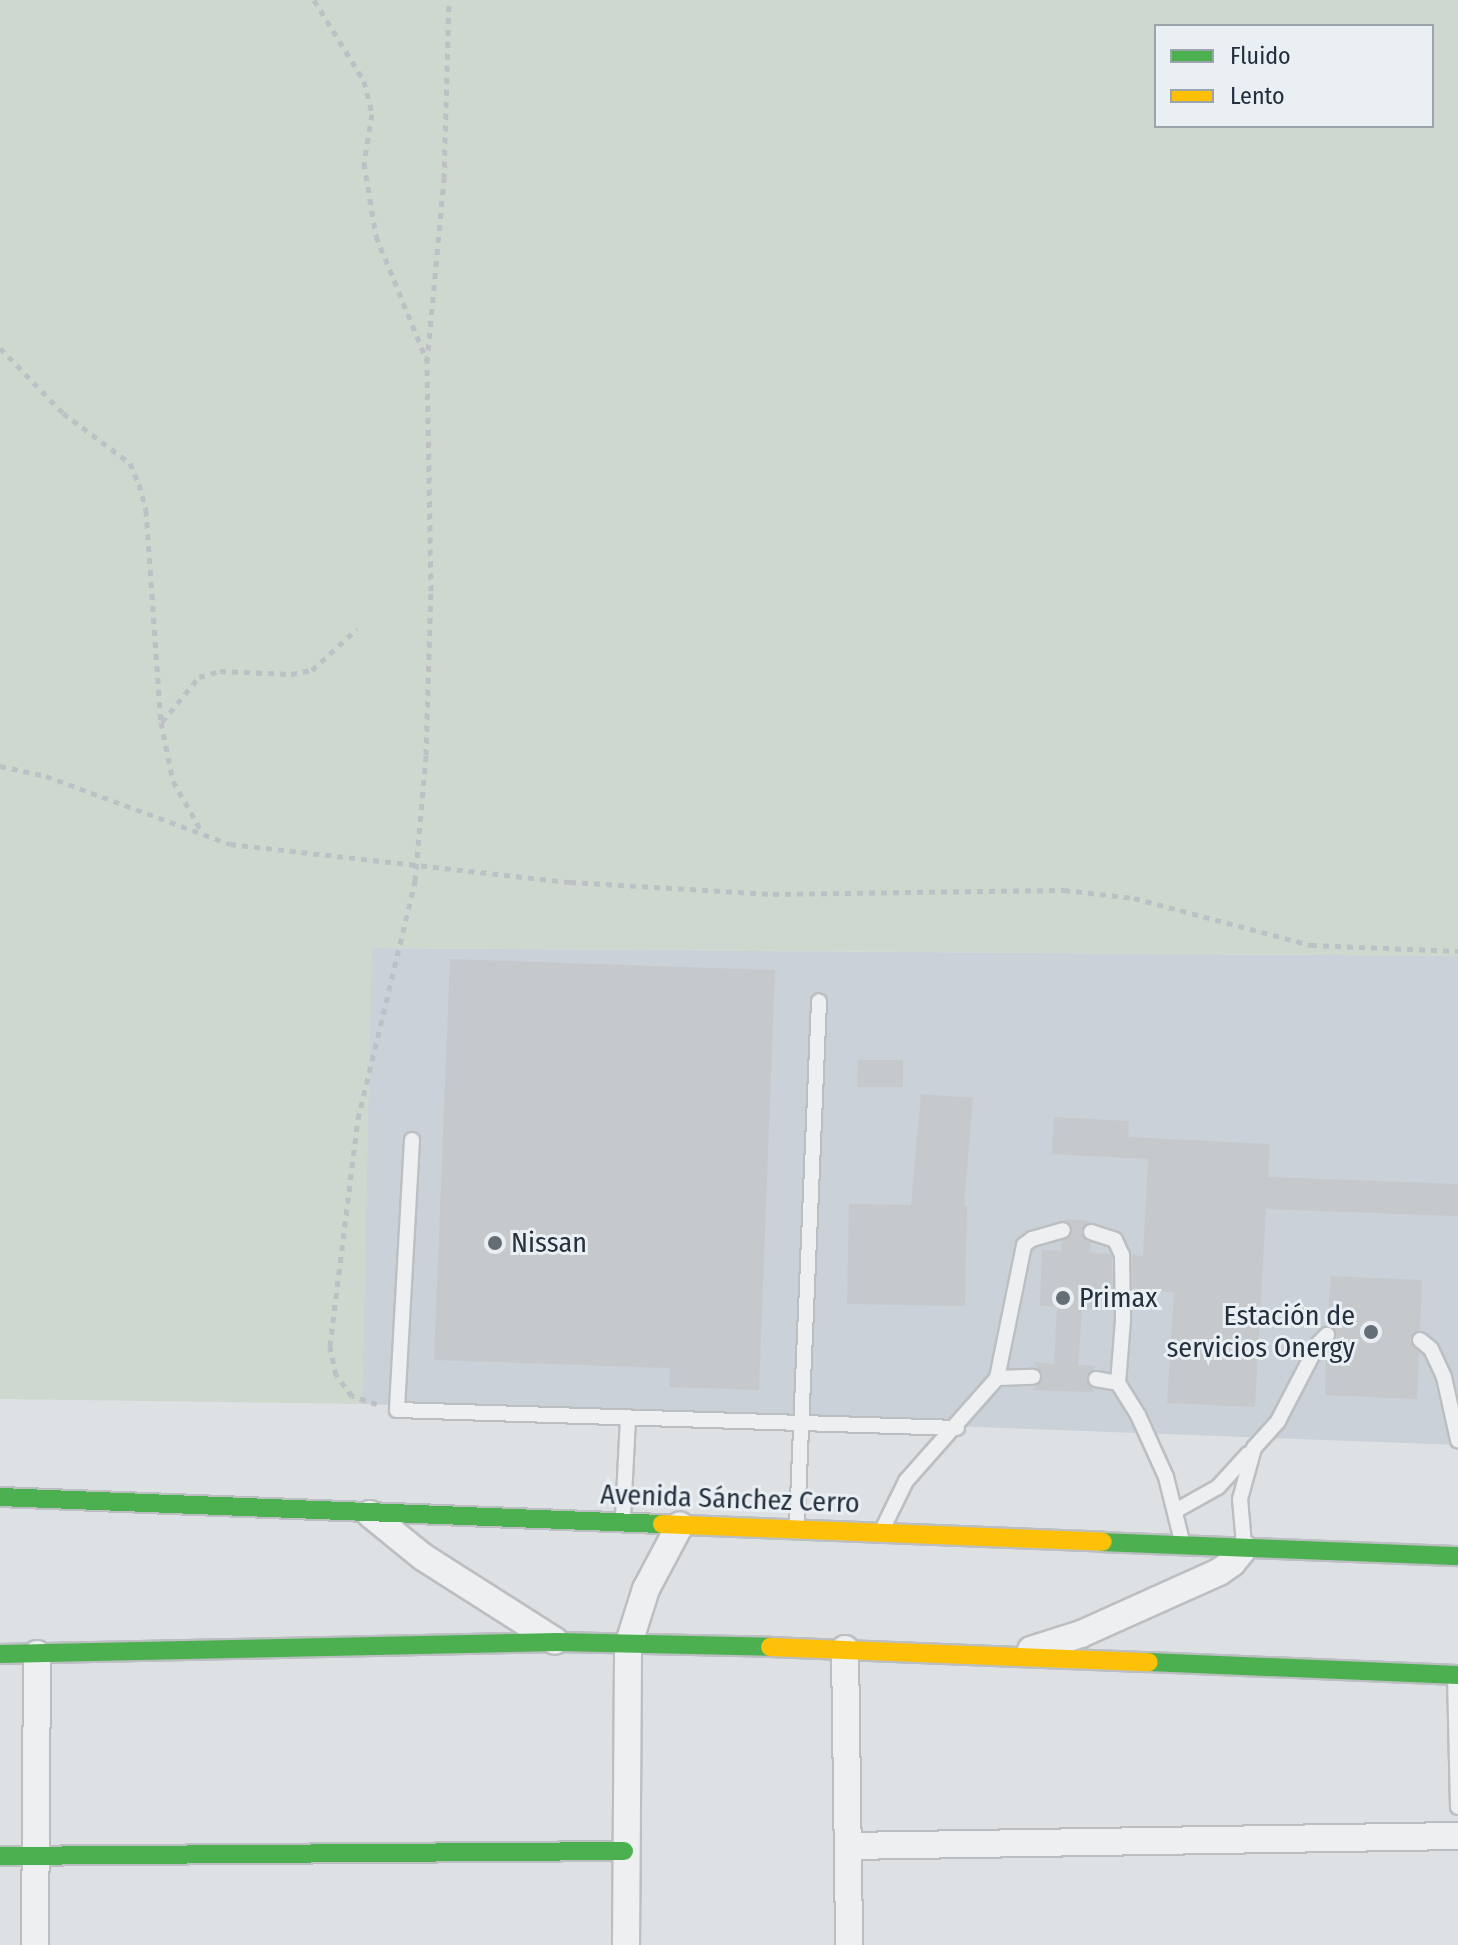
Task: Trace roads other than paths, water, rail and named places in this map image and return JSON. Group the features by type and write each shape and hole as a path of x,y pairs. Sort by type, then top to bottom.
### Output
{"main road":[{"name":"Avenida Sánchez Cerro","path":"0,1497 1458,1556"},
{"path":"0,1654 557,1642 845,1649 1456,1675"},
{"path":"0,1856 624,1851"}],"street":[{"path":"367,1512 423,1557 557,1642"},
{"path":"626,1945 624,1851 628,1646 646,1589 680,1525"},
{"path":"1012,1656 1081,1634 1219,1572 1232,1563 1244,1548"},
{"path":"845,1649 849,1945"},
{"path":"35,1945 37,1654"},
{"path":"848,1846 1458,1836"}],"lane":[{"path":"797,1530 819,1001"},
{"path":"412,1140 397,1410 957,1428"},
{"path":"881,1533 906,1481 957,1428 997,1378 1024,1245 1032,1239 1063,1230"},
{"path":"1091,1232 1115,1240 1122,1255 1123,1320 1118,1383 1152,1445 1177,1510 1183,1545"},
{"path":"1177,1510 1218,1487 1278,1421 1318,1344 1327,1335"},
{"path":"1420,1340 1431,1349 1444,1377 1458,1440"},
{"path":"997,1378 1033,1377"},
{"path":"1096,1379 1118,1383"},
{"path":"622,1522 628,1417"},
{"path":"1244,1548 1240,1499 1254,1448"},
{"path":"1456,1675 1458,1807"}],"place":[{"name":"Nissan","path":"495,1243"},
{"name":"Primax","path":"1063,1298"},
{"name":"Estación de servicios Onergy","path":"1371,1332"}]}
